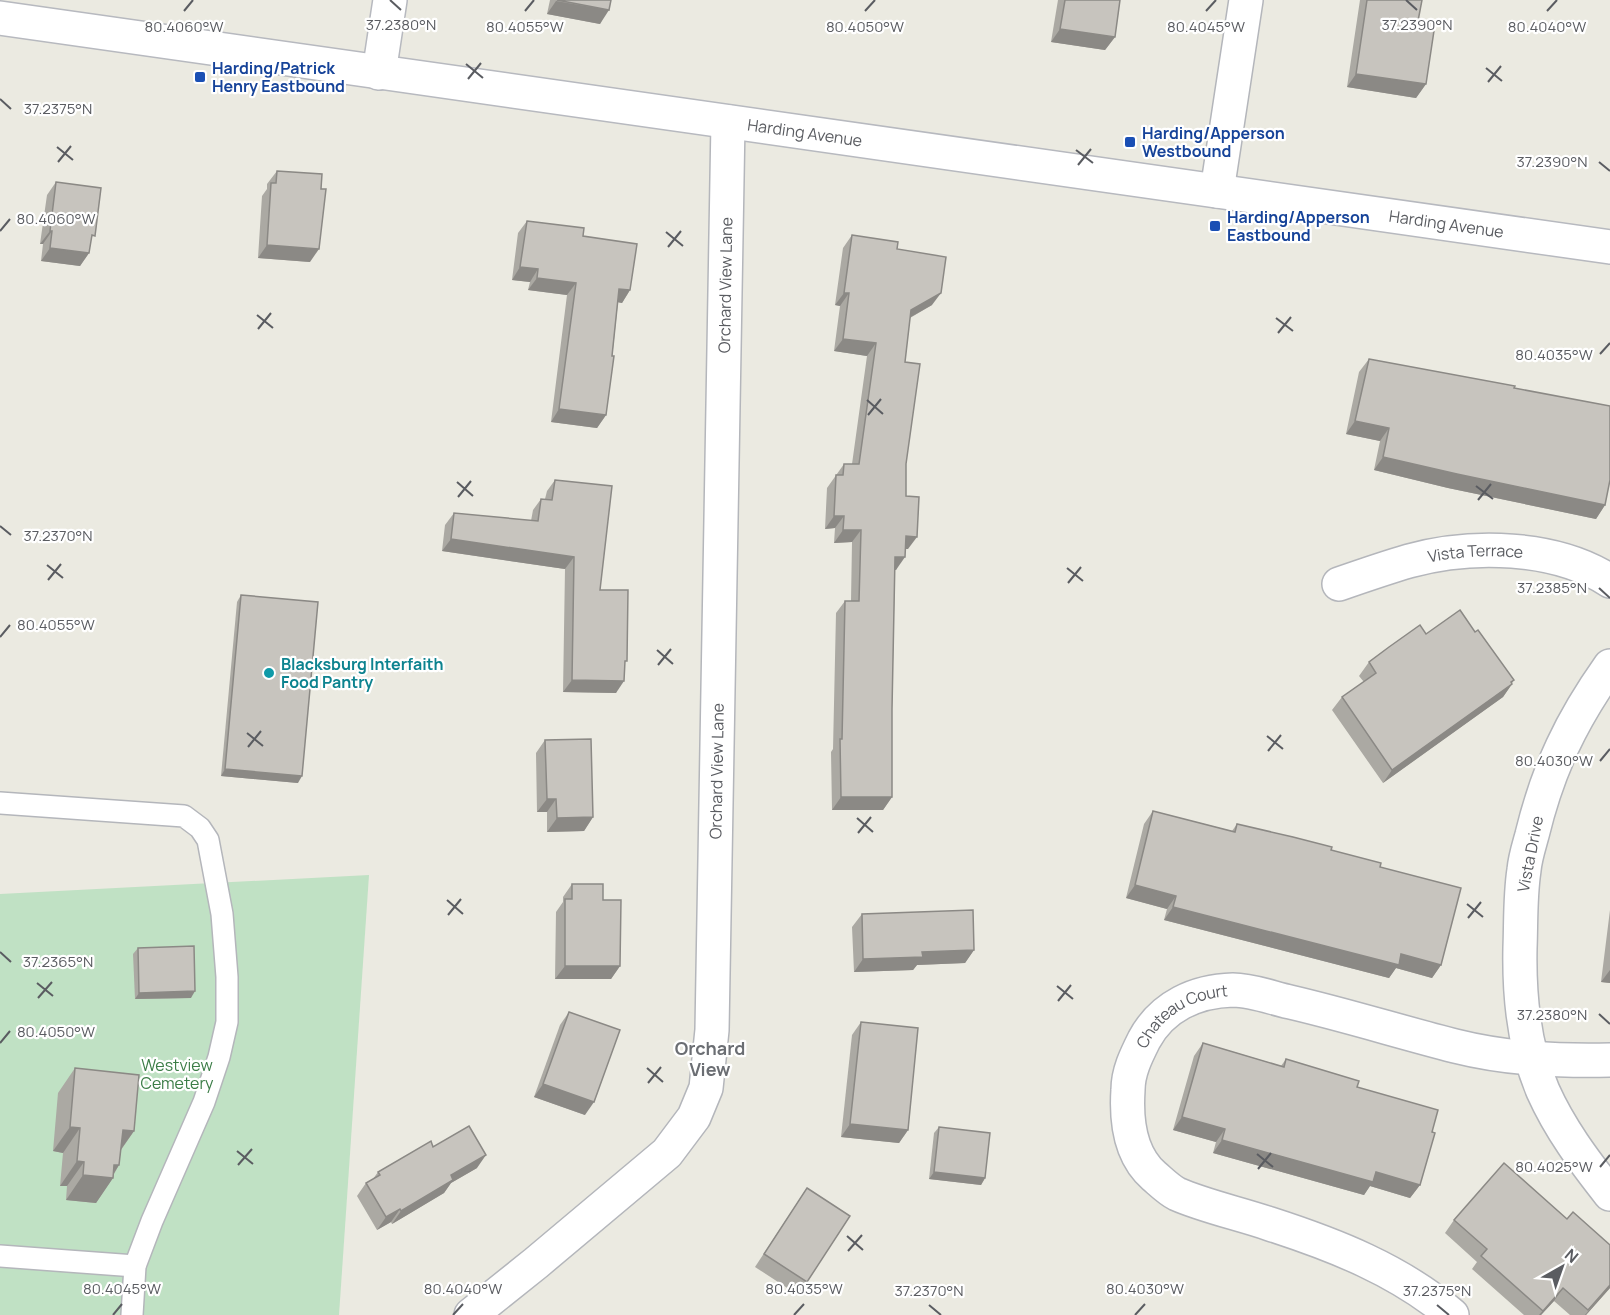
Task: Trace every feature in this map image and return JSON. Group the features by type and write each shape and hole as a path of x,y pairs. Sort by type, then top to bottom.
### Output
{"street":[{"path":"379,73 390,0"},
{"path":"1217,191 1246,0"},
{"name":"Harding Avenue","path":"0,18 1610,247"},
{"name":"Orchard View Lane","path":"471,1315 667,1153 694,1117 706,1088 712,1018 728,122"},
{"name":"Vista Terrace","path":"1339,584 1410,561 1460,552 1499,550 1539,555 1578,565 1597,572 1610,581"},
{"name":"Vista Drive","path":"1532,1059 1528,1044 1520,971 1521,898 1524,869 1542,795 1561,748 1584,702 1610,666"},
{"name":"Chateau Court","path":"1452,1315 1389,1271 1316,1238 1175,1193 1151,1174 1138,1154 1127,1118 1131,1068 1149,1032 1166,1012 1182,1001 1208,993 1235,990 1346,1015 1455,1046 1496,1055 1532,1059 1610,1060"},
{"path":"1532,1059 1542,1089 1574,1148 1610,1194"}],"lane":[{"path":"0,803 184,816 200,828 208,840 222,914 227,977 227,1022 219,1057 204,1102 135,1266 132,1315"},
{"path":"0,1256 135,1266"}],"green space":[{"name":"Westview Cemetery","path":"369,875 339,1315 0,1315 0,894"}],"building":[{"path":"557,0 611,0 609,10"},
{"path":"1065,0 1120,0 1115,37 1060,29"},
{"path":"1367,0 1422,0 1418,21 1435,24 1426,84 1356,74"},
{"path":"277,171 322,174 321,189 326,189 319,249 267,245 271,183 276,183"},
{"path":"56,182 101,188 95,236 92,235 89,253 50,248"},
{"path":"527,221 584,228 583,236 637,244 630,290 619,289 612,356 614,356 606,415 559,409 576,283 537,278 538,269 520,267"},
{"path":"852,235 898,242 897,249 946,257 941,293 911,310 905,362 920,364 906,464 906,496 919,497 917,537 906,536 905,557 895,557 892,797 841,797 840,739 842,739 845,601 859,601 861,530 843,530 844,516 834,516 836,475 843,475 844,464 859,464 876,343 843,339 849,293 844,293"},
{"path":"1369,359 1610,406 1610,480 1605,505 1383,457 1389,428 1355,421"},
{"path":"555,480 612,486 600,590 628,590 627,661 625,661 624,681 572,680 574,557 451,539 454,513 538,521 541,499 552,500"},
{"name":"Blacksburg Interfaith Food Pantry","path":"241,595 318,602 302,776 225,769"},
{"path":"1460,610 1475,632 1478,630 1514,680 1512,684 1392,770 1342,697 1376,673 1369,662 1389,647 1420,625 1426,634"},
{"path":"591,739 593,817 557,818 556,799 547,799 545,740"},
{"path":"1153,811 1235,832 1237,824 1293,837 1381,863 1380,867 1461,888 1441,965 1401,954 1399,965 1173,907 1176,896 1135,885"},
{"path":"572,884 603,884 603,900 621,900 620,966 565,966 565,899 572,899"},
{"path":"973,910 974,950 922,952 923,957 863,959 862,914"},
{"path":"194,946 195,991 139,993 138,948"},
{"path":"569,1012 620,1030 594,1102 543,1084"},
{"path":"861,1022 918,1028 908,1130 850,1124"},
{"path":"1203,1043 1284,1067 1286,1059 1359,1081 1357,1087 1438,1110 1432,1132 1435,1133 1420,1185 1376,1172 1373,1182 1222,1140 1225,1129 1182,1117"},
{"path":"75,1068 139,1075 134,1131 123,1130 119,1165 114,1165 113,1178 83,1175 84,1162 77,1161 80,1128 70,1127"},
{"path":"469,1126 486,1155 451,1175 453,1180 401,1211 400,1209 386,1217 366,1183 380,1175 378,1172 431,1141 433,1147"},
{"path":"939,1127 990,1133 985,1178 934,1172"},
{"path":"1504,1163 1567,1219 1573,1212 1610,1245 1610,1285 1588,1310 1563,1288 1543,1311 1481,1256 1487,1249 1454,1220"},
{"path":"807,1188 850,1216 807,1282 764,1254"}],"place":[{"name":"Harding/Patrick Henry Eastbound","path":"200,77"},
{"name":"Harding/Apperson Westbound","path":"1130,142"},
{"name":"Harding/Apperson Eastbound","path":"1215,226"},
{"name":"Blacksburg Interfaith Food Pantry","path":"269,673"}],"district":[{"name":"Orchard View","path":"710,1058"}]}
